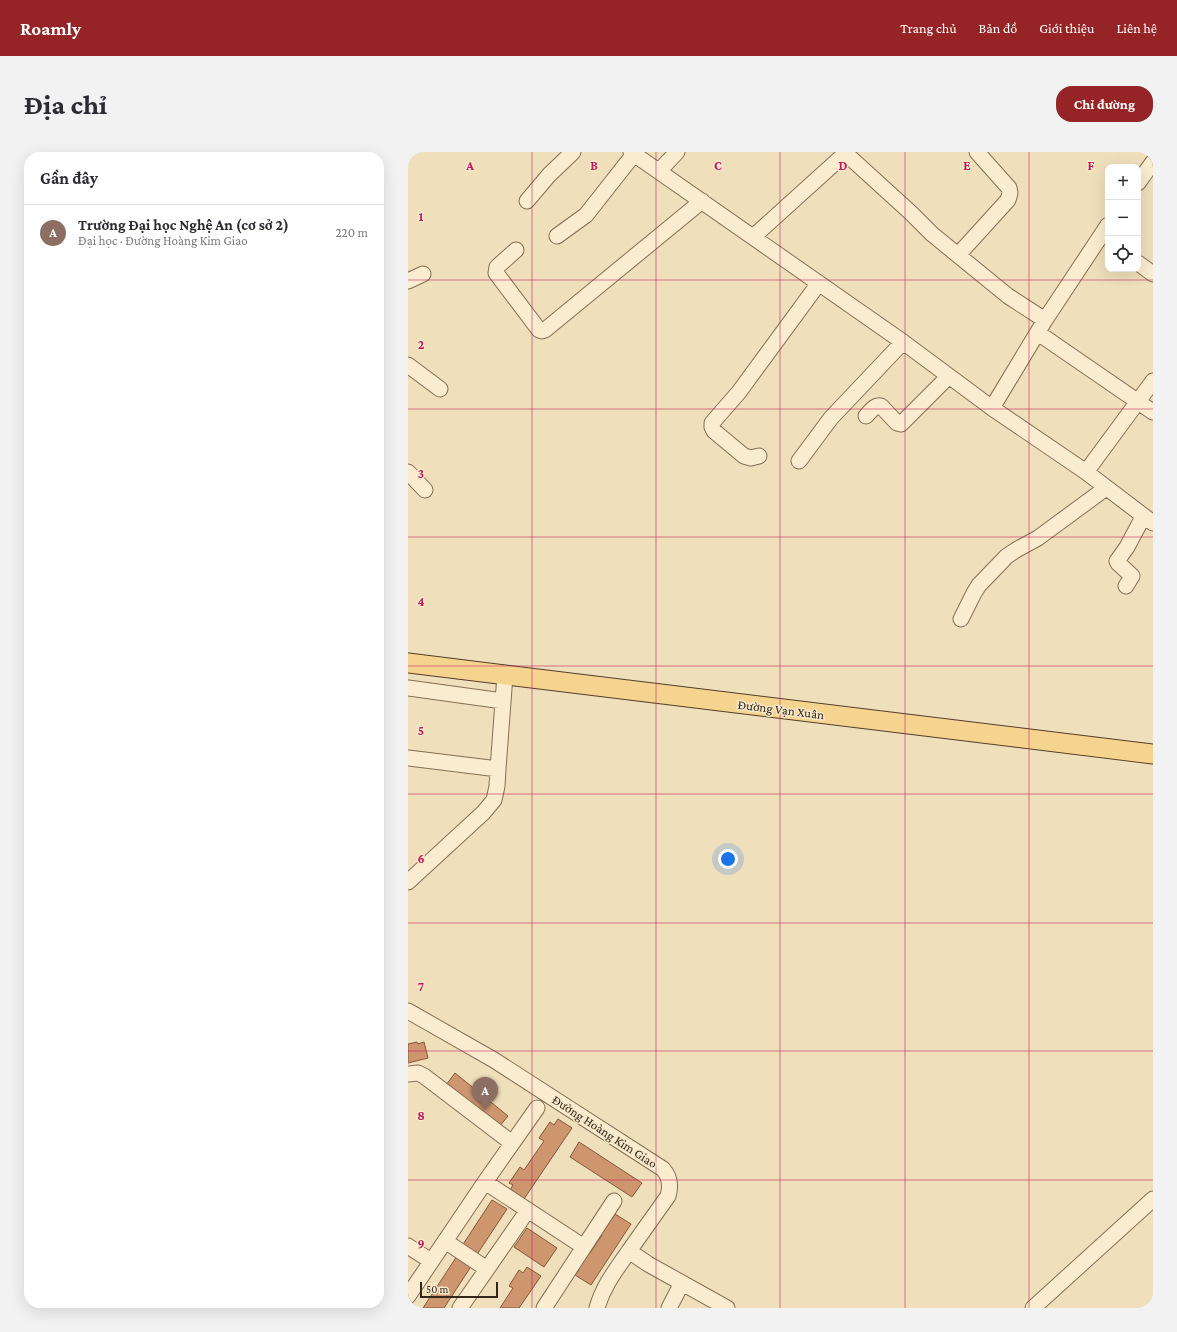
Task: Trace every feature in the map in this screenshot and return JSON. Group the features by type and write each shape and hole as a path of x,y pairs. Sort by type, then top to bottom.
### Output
{"main road":[{"name":"Đường Vạn Xuân","path":"408,663 1153,754"}],"street":[{"path":"527,201 549,175 572,152"},
{"path":"659,172 677,152"},
{"path":"958,255 1010,196 1009,188 977,152"},
{"path":"557,236 586,215 633,153 903,342 992,408 1086,472 1148,520 1117,561 1132,576 1126,586"},
{"path":"753,237 845,153 932,234 1008,296 1042,327 1153,412"},
{"path":"1141,179 1153,162"},
{"path":"516,250 497,267 496,273 539,330 542,331 702,201"},
{"path":"992,408 1042,327 1105,235"},
{"path":"1141,265 1153,274"},
{"path":"408,281 423,274"},
{"path":"759,456 751,458 744,456 714,430 712,423 739,392 819,283"},
{"path":"799,461 831,418 903,342"},
{"path":"408,365 440,389"},
{"path":"866,416 878,405 881,406 897,423 901,424 949,376"},
{"path":"1086,472 1153,381"},
{"path":"408,472 425,490"},
{"path":"961,619 979,585 1007,556 1038,538 1106,488"},
{"path":"408,882 483,813 494,800 497,786 506,675"},
{"path":"408,688 503,701"},
{"path":"408,758 498,769"},
{"name":"Đường Hoàng Kim Giao","path":"408,1011 494,1060 663,1169 669,1180 670,1188 668,1196 607,1282 597,1308"},
{"path":"408,1074 418,1073 424,1076 512,1143"},
{"path":"408,1296 431,1260 537,1108"},
{"path":"485,1182 584,1247"},
{"path":"1032,1308 1153,1199"},
{"path":"544,1308 614,1201"},
{"path":"460,1308 528,1210"},
{"path":"445,1241 486,1269"},
{"path":"408,1246 431,1260"},
{"path":"629,1251 648,1264 727,1308"},
{"path":"669,1308 682,1283"}],"building":[{"path":"417,1042 418,1044 424,1042 428,1058 408,1063 408,1044"},
{"path":"455,1073 508,1116 499,1127 446,1085"},
{"path":"558,1119 572,1128 524,1199 510,1190 513,1185 509,1183 520,1167 524,1170 544,1141 539,1138 550,1122 554,1125"},
{"path":"579,1142 642,1183 632,1197 570,1157"},
{"path":"492,1200 507,1209 476,1256 462,1246"},
{"path":"615,1214 631,1224 591,1285 575,1275 579,1270 575,1268 586,1251 590,1253 602,1235 597,1233 608,1217 611,1220"},
{"path":"527,1228 557,1248 544,1267 514,1247"},
{"path":"457,1256 472,1265 444,1308 423,1308"},
{"path":"527,1267 541,1276 519,1308 500,1308 513,1288 509,1286 519,1270 523,1273"}],"place":[{"name":"Trường Đại học Nghệ An (cơ sở 2)","path":"485,1110"}]}
